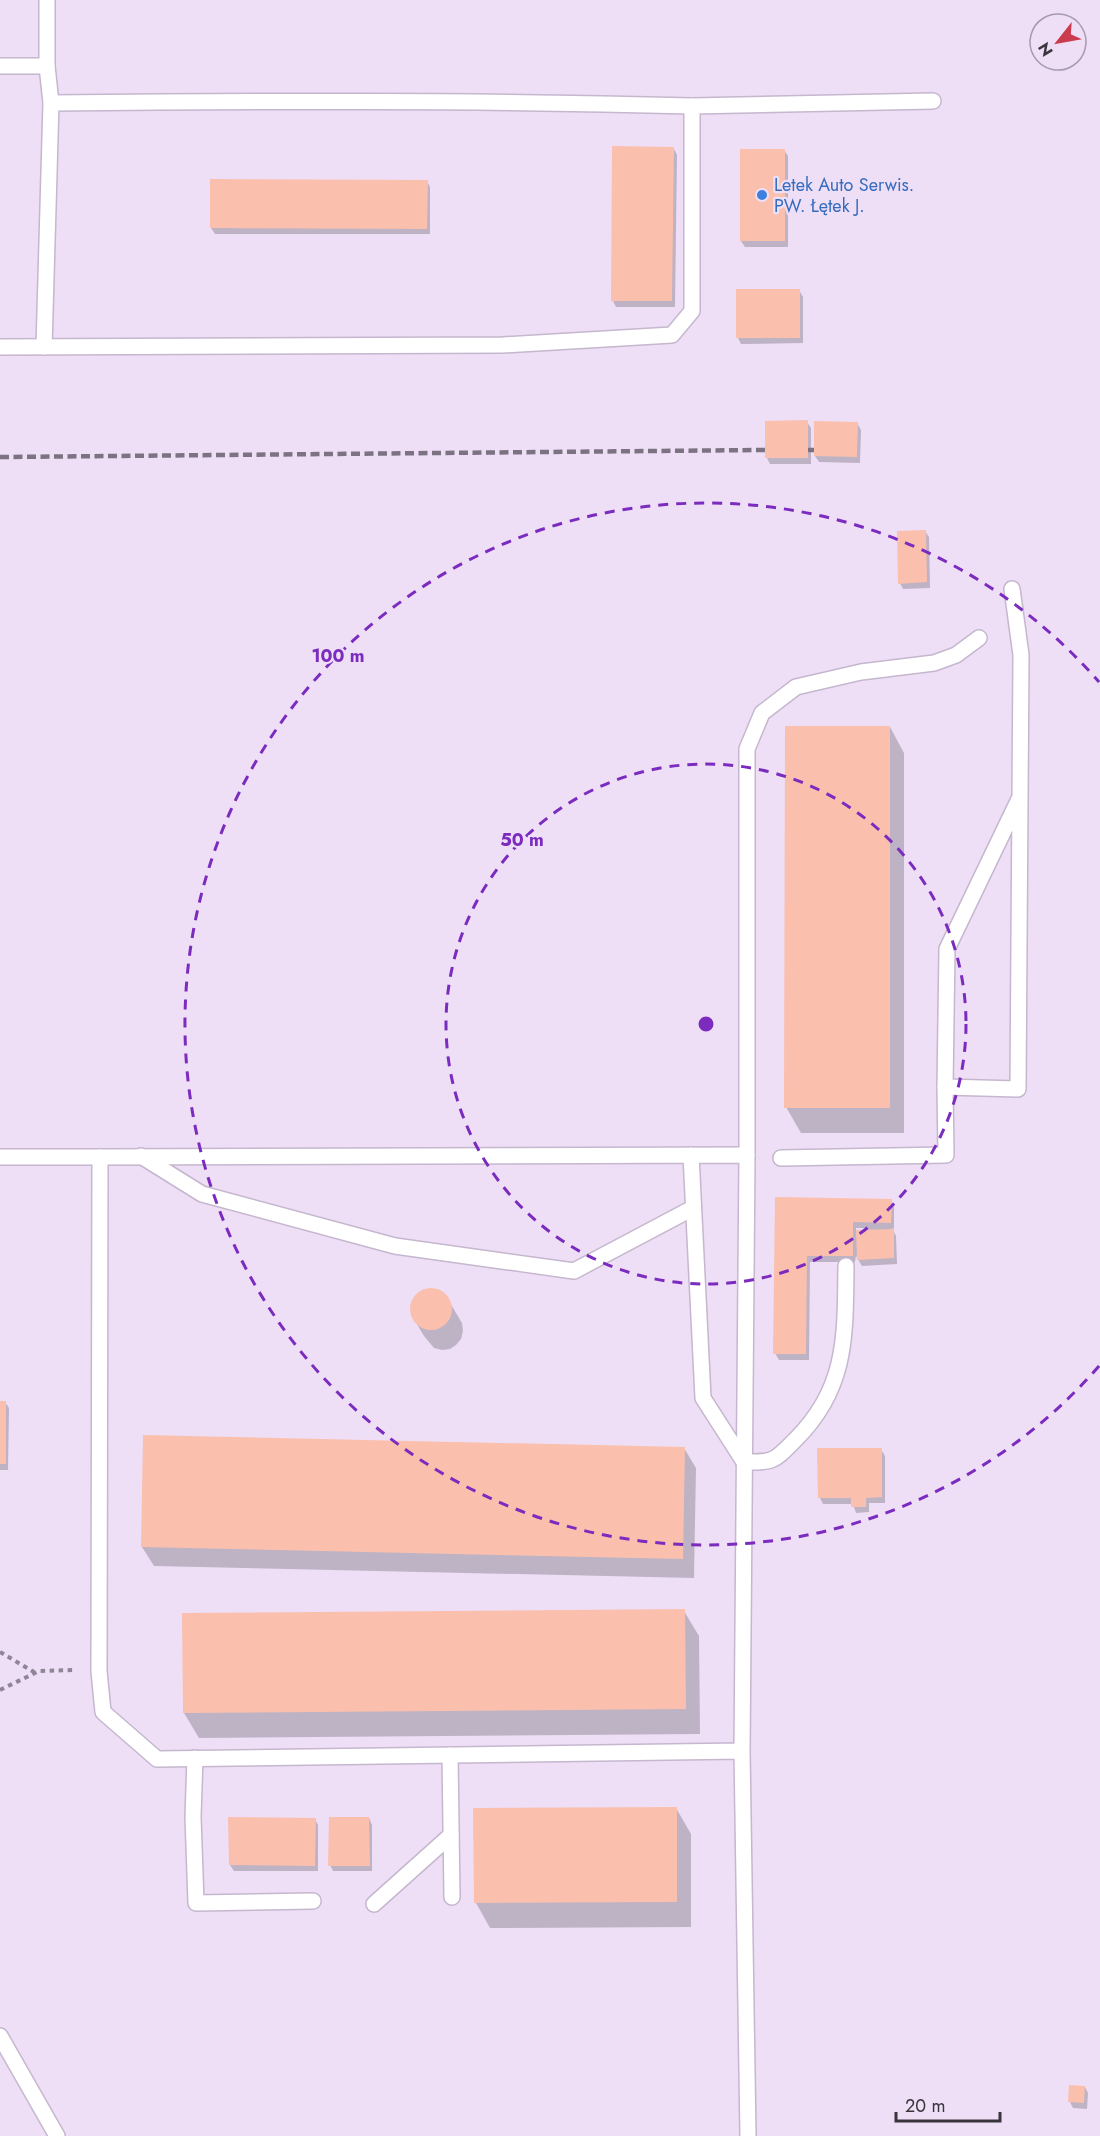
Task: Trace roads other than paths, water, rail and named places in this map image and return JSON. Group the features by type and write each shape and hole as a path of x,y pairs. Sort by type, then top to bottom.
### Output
{"lane":[{"path":"44,347 51,103 47,66 47,0"},
{"path":"0,66 47,66"},
{"path":"51,103 297,102 692,106 933,101"},
{"path":"0,347 503,345 672,334 692,311 692,106"},
{"path":"945,1087 1018,1089 1021,655 1012,589"},
{"path":"748,2136 742,1751 747,1155 747,749 762,712 796,687 861,672 934,663 956,655 979,638"},
{"path":"781,1158 946,1155 946,949 1020,797"},
{"path":"691,1155 703,1398 744,1462"},
{"path":"0,1157 747,1155"},
{"path":"141,1156 202,1194 384,1243 574,1271 693,1208"},
{"path":"100,1157 99,1671 103,1712 158,1759 742,1751"},
{"path":"744,1462 774,1460 820,1409 833,1386 845,1336 846,1266"},
{"path":"450,1755 452,1897"},
{"path":"195,1758 193,1817 196,1903 313,1901"},
{"path":"374,1904 451,1835"},
{"path":"0,2036 57,2136"}],"railway":[{"path":"0,457 765,450"},
{"path":"808,450 814,450"}],"place":[{"name":"Letek Auto Serwis. PW. Łętek J.","path":"762,195"}]}
